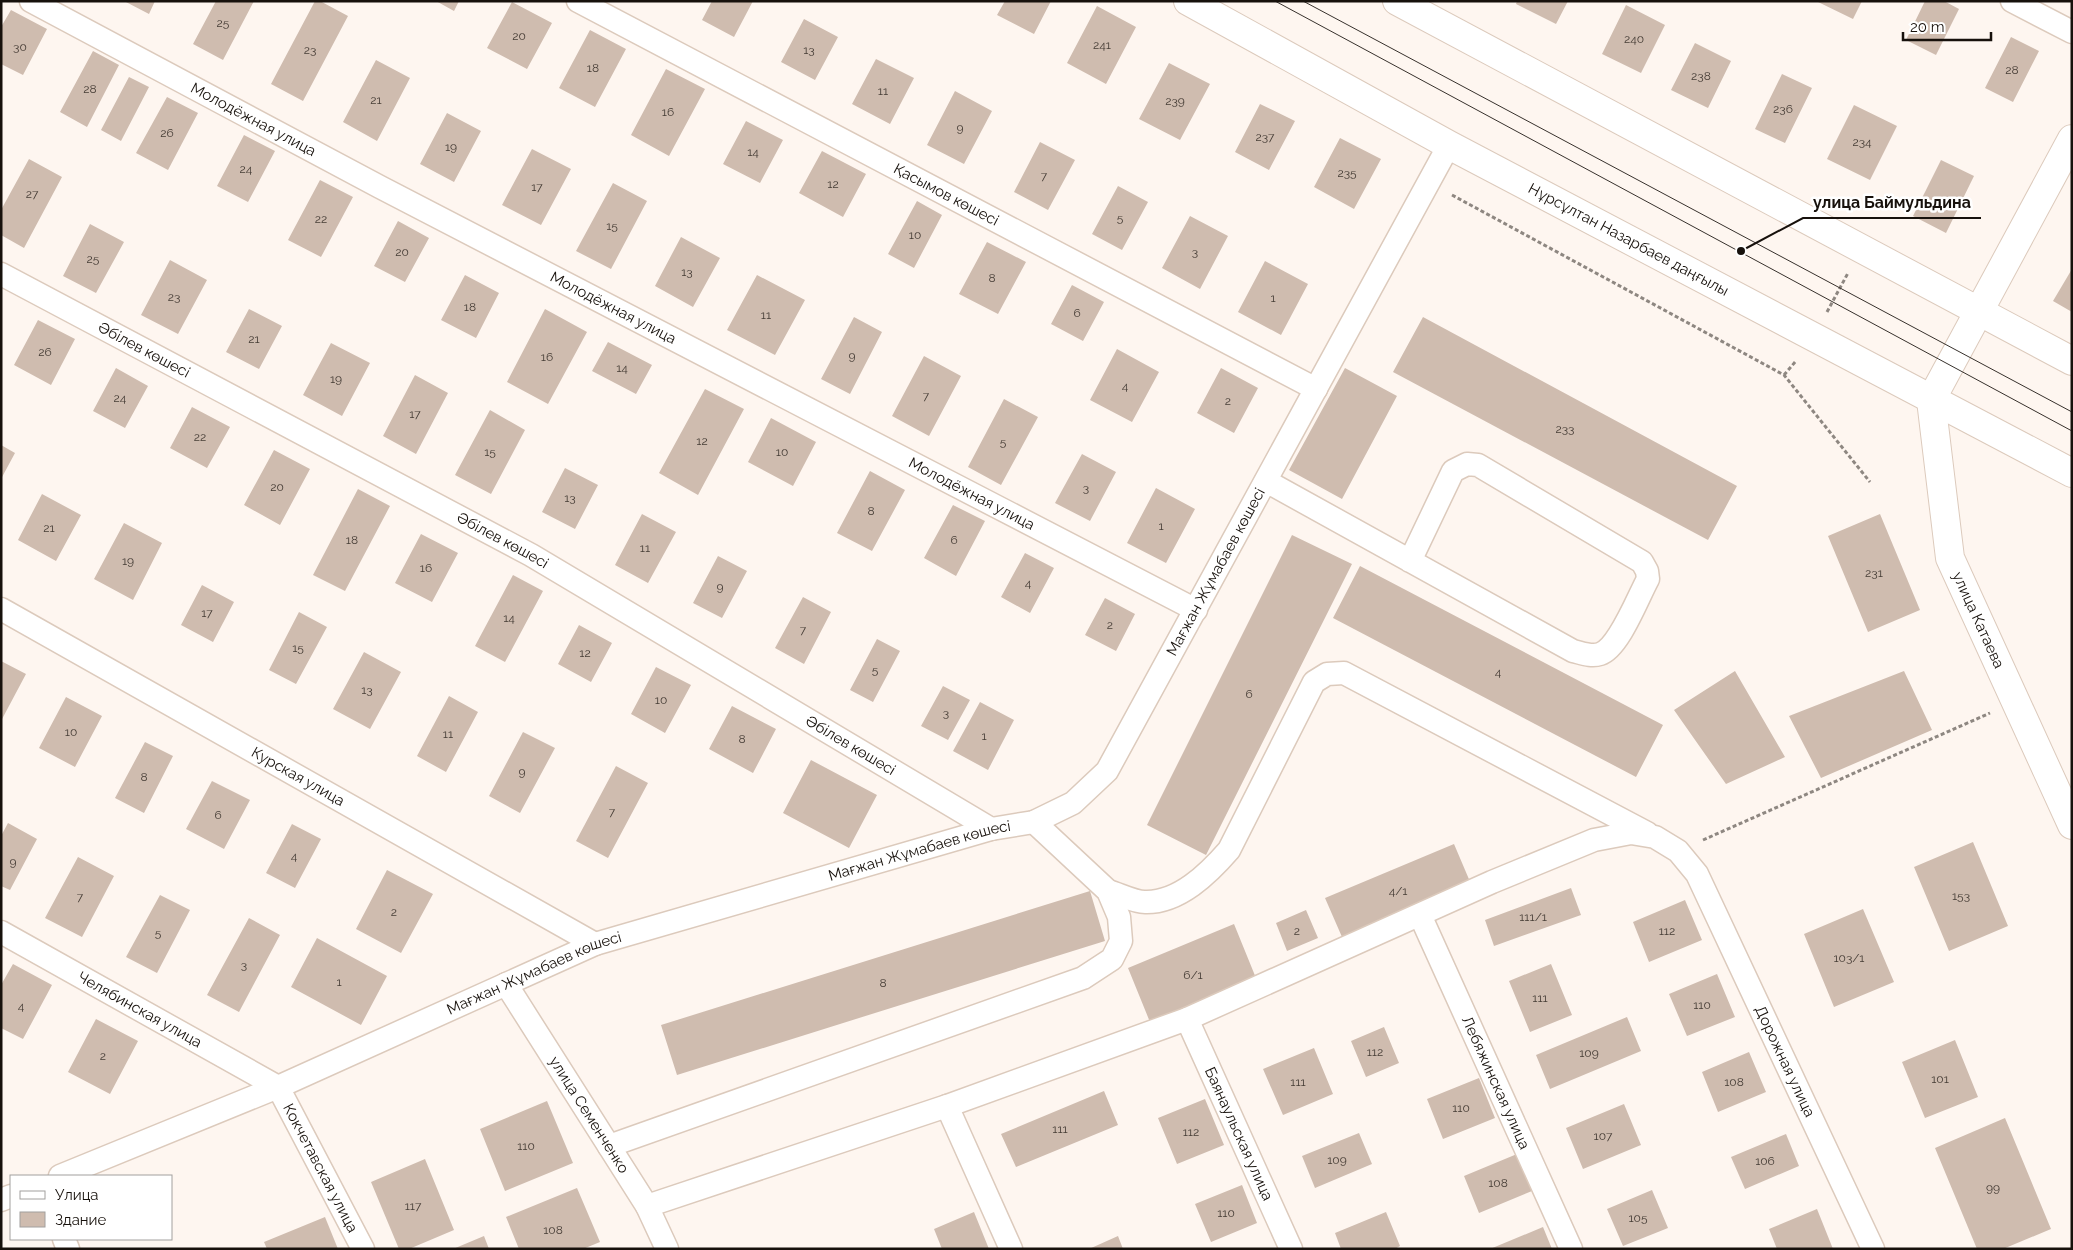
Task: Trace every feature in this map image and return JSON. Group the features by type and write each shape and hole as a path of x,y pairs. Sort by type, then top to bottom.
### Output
{"main road":[{"name":"Нұрсұлтан Назарбаев даңғылы","path":"1188,1 1450,145 2072,473"},
{"path":"1397,1 2072,361"},
{"path":"1931,400 2072,139"},
{"name":"улица Катаева","path":"1931,400 1950,558 2072,825"}],"street":[{"name":"Молодёжная улица","path":"32,1 389,191 1196,610"},
{"name":"Қасымов көшесі","path":"578,1 1316,389"},
{"path":"2012,1 2072,32"},
{"name":"Мағжан Жұмабаев көшесі","path":"62,1175 278,1087 595,944 991,829 1034,822 1073,803 1107,771 1450,145"},
{"name":"Әбілев көшесі","path":"1,274 531,555 991,829"},
{"path":"1266,481 1410,561 1573,651 1589,655 1600,654 1612,646 1648,579 1648,571 1642,562 1478,465 1467,464 1453,471 1410,561"},
{"name":"Курская улица","path":"1,609 595,944"},
{"name":"Дорожная улица","path":"1108,891 1145,902 1172,896 1209,872 1229,850 1314,682 1327,674 1344,674 1655,837 1678,851 1697,874 1873,1249"},
{"path":"609,1146 1083,978 1112,959 1121,941 1119,917 1108,891 1034,822"},
{"path":"647,1206 947,1106 1187,1019 1594,840 1631,833 1655,837"},
{"name":"Лебяжинская улица","path":"1420,915 1571,1249"},
{"name":"Челябинская улица","path":"1,932 278,1087"},
{"name":"улица Семенченко","path":"506,984 647,1206 667,1249"},
{"name":"Баянаульская улица","path":"1187,1019 1291,1249"},
{"name":"Кокчетавская улица","path":"278,1087 363,1249"},
{"path":"947,1106 1011,1249"}],"path":[{"path":"1429,182 1784,375 1870,482"},
{"path":"1827,313 1849,270"},
{"path":"1784,375 1800,357"},
{"path":"1678,851 2016,702"}],"building":[{"path":"124,1 155,1 149,14"},
{"path":"216,1 254,1 223,60 193,44"},
{"path":"315,1 320,1 348,16 303,101 271,84"},
{"path":"436,1 459,1 454,11"},
{"path":"712,1 753,1 734,37 702,20"},
{"path":"1005,1 1051,1 1034,34 997,15"},
{"path":"1517,1 1568,1 1556,24 1516,4"},
{"path":"1816,1 1862,1 1853,19"},
{"path":"1925,1 1944,1 1959,9 1936,55 1906,40"},
{"path":"512,2 552,23 527,69 487,48"},
{"path":"1626,5 1665,25 1641,73 1602,54"},
{"path":"1097,6 1136,27 1106,84 1067,63"},
{"path":"11,10 47,29 23,75 1,64 1,27"},
{"path":"804,19 838,37 815,80 781,62"},
{"path":"590,30 626,49 595,107 559,88"},
{"path":"2011,37 2039,51 2013,102 1985,88"},
{"path":"1695,43 1731,61 1708,108 1671,90"},
{"path":"93,51 119,65 87,127 60,112"},
{"path":"876,59 914,78 890,124 852,104"},
{"path":"376,60 410,78 377,141 343,122"},
{"path":"1169,63 1210,84 1180,140 1139,119"},
{"path":"666,69 705,89 669,156 631,135"},
{"path":"1782,74 1812,88 1785,143 1755,129"},
{"path":"129,77 149,87 121,141 101,130"},
{"path":"955,91 992,111 964,164 927,145"},
{"path":"167,97 198,113 168,170 136,153"},
{"path":"1260,104 1295,121 1269,170 1235,152"},
{"path":"1854,105 1897,126 1870,180 1827,159"},
{"path":"447,113 481,131 454,182 420,164"},
{"path":"746,121 783,140 760,183 723,164"},
{"path":"244,135 275,151 248,202 217,186"},
{"path":"1340,138 1381,159 1354,209 1314,187"},
{"path":"1040,142 1075,160 1048,210 1014,192"},
{"path":"532,149 571,169 541,225 502,205"},
{"path":"822,151 866,174 843,217 799,193"},
{"path":"29,159 62,177 24,248 1,235 1,210"},
{"path":"1941,160 1974,176 1946,233 1913,216"},
{"path":"320,180 353,197 321,257 288,240"},
{"path":"613,183 647,201 611,269 576,251"},
{"path":"1118,186 1148,202 1122,250 1092,234"},
{"path":"917,201 942,215 914,268 888,254"},
{"path":"1190,216 1228,236 1200,289 1162,268"},
{"path":"398,221 429,238 405,282 374,266"},
{"path":"90,224 124,242 96,293 63,276"},
{"path":"681,237 720,258 693,307 655,286"},
{"path":"987,242 1026,262 998,314 959,294"},
{"path":"170,260 207,280 178,334 141,315"},
{"path":"1265,261 1308,284 1281,335 1238,312"},
{"path":"2072,269 2072,312 2053,301"},
{"path":"465,275 499,293 476,338 441,320"},
{"path":"757,275 805,300 775,355 727,330"},
{"path":"1072,285 1104,302 1083,341 1051,324"},
{"path":"249,309 282,326 259,369 226,352"},
{"path":"545,309 587,332 548,404 507,382"},
{"path":"854,317 882,332 850,394 821,379"},
{"path":"1423,317 1737,486 1708,540 1393,372"},
{"path":"38,320 75,339 51,385 14,365"},
{"path":"608,342 652,365 636,394 592,371"},
{"path":"331,343 370,363 342,416 303,395"},
{"path":"1117,349 1159,372 1132,422 1090,400"},
{"path":"924,356 961,376 929,436 892,416"},
{"path":"116,368 148,386 125,428 93,411"},
{"path":"1221,368 1258,388 1234,433 1197,413"},
{"path":"1345,368 1397,396 1342,499 1289,470"},
{"path":"415,375 448,393 416,454 383,436"},
{"path":"705,389 744,409 698,495 659,473"},
{"path":"1004,399 1038,417 1001,485 968,467"},
{"path":"192,407 230,427 207,468 170,448"},
{"path":"490,410 525,430 491,494 455,475"},
{"path":"771,418 816,442 793,486 748,462"},
{"path":"1,445 15,453 1,479"},
{"path":"274,450 310,469 280,525 244,505"},
{"path":"1082,454 1116,472 1090,521 1055,503"},
{"path":"565,468 598,485 575,529 542,512"},
{"path":"870,471 905,490 872,551 837,533"},
{"path":"1156,488 1195,509 1166,563 1127,543"},
{"path":"358,489 390,506 345,591 313,575"},
{"path":"42,494 81,515 56,561 18,540"},
{"path":"953,505 985,521 956,576 924,558"},
{"path":"642,514 676,532 648,583 615,565"},
{"path":"1880,514 1920,610 1868,632 1828,536"},
{"path":"124,523 162,543 133,600 94,579"},
{"path":"421,534 458,553 432,602 395,583"},
{"path":"1292,535 1352,564 1206,855 1147,825"},
{"path":"1025,553 1054,568 1030,613 1001,597"},
{"path":"718,556 747,571 722,618 693,603"},
{"path":"1360,566 1663,725 1636,777 1333,618"},
{"path":"513,575 543,591 505,662 475,646"},
{"path":"202,585 234,602 213,642 181,625"},
{"path":"803,597 831,612 804,664 775,648"},
{"path":"1105,598 1135,614 1116,651 1085,635"},
{"path":"299,612 327,627 296,684 269,670"},
{"path":"579,625 612,643 591,682 558,664"},
{"path":"877,639 900,651 873,702 850,690"},
{"path":"364,652 401,672 370,729 333,709"},
{"path":"1,661 26,674 1,721"},
{"path":"656,667 691,685 665,733 631,714"},
{"path":"1735,671 1785,757 1726,784 1674,710"},
{"path":"1904,671 1932,730 1821,778 1789,716"},
{"path":"943,686 970,700 948,740 921,726"},
{"path":"449,696 478,712 446,772 417,756"},
{"path":"66,697 102,716 75,767 39,748"},
{"path":"980,702 1014,720 988,770 953,751"},
{"path":"732,706 776,729 753,773 709,749"},
{"path":"523,732 555,748 520,813 489,796"},
{"path":"145,742 173,756 144,813 115,798"},
{"path":"811,760 877,795 849,848 783,813"},
{"path":"616,766 648,783 608,858 576,841"},
{"path":"212,781 250,800 224,849 186,829"},
{"path":"8,823 37,839 10,890 1,886 1,836"},
{"path":"292,824 321,839 295,888 266,873"},
{"path":"1973,842 2008,926 1949,951 1914,867"},
{"path":"1454,844 1471,884 1342,937 1325,898"},
{"path":"78,857 114,876 82,937 45,918"},
{"path":"387,870 433,894 401,953 356,929"},
{"path":"1571,888 1581,915 1494,946 1485,920"},
{"path":"1090,891 1105,941 677,1075 661,1025"},
{"path":"160,895 190,910 157,973 126,957"},
{"path":"1685,900 1702,940 1649,962 1633,922"},
{"path":"1863,909 1894,982 1834,1007 1804,934"},
{"path":"1306,910 1318,938 1287,951 1276,923"},
{"path":"249,918 280,935 239,1012 207,995"},
{"path":"1234,924 1258,983 1152,1027 1128,968"},
{"path":"317,938 387,976 361,1025 291,987"},
{"path":"13,964 52,985 23,1039 1,1028 1,985"},
{"path":"1551,964 1572,1015 1530,1032 1509,981"},
{"path":"1717,974 1735,1017 1687,1036 1669,994"},
{"path":"1627,1017 1641,1051 1550,1089 1536,1055"},
{"path":"96,1019 138,1041 110,1094 68,1072"},
{"path":"1384,1027 1399,1063 1366,1077 1351,1041"},
{"path":"1955,1040 1978,1097 1925,1118 1902,1062"},
{"path":"1314,1048 1333,1094 1283,1115 1263,1069"},
{"path":"1749,1052 1766,1092 1718,1112 1702,1072"},
{"path":"1479,1078 1495,1118 1443,1139 1427,1099"},
{"path":"1104,1091 1118,1125 1016,1167 1001,1134"},
{"path":"1205,1099 1224,1145 1177,1164 1158,1118"},
{"path":"547,1101 573,1163 505,1191 480,1129"},
{"path":"1624,1104 1641,1145 1583,1169 1566,1128"},
{"path":"2005,1118 2051,1229 2003,1249 1977,1249 1935,1148"},
{"path":"1359,1133 1372,1164 1315,1188 1302,1156"},
{"path":"1786,1134 1799,1166 1745,1189 1731,1157"},
{"path":"1517,1154 1532,1191 1479,1213 1464,1176"},
{"path":"425,1159 454,1230 409,1249 399,1249 371,1182"},
{"path":"1242,1185 1257,1223 1211,1242 1195,1204"},
{"path":"577,1188 600,1242 583,1249 519,1249 506,1217"},
{"path":"1652,1190 1668,1228 1623,1246 1607,1209"},
{"path":"1817,1209 1833,1249 1777,1249 1769,1229"},
{"path":"974,1212 989,1249 942,1249 934,1229"},
{"path":"1386,1212 1400,1246 1395,1249 1341,1249 1335,1233"},
{"path":"325,1217 338,1249 267,1249 264,1242"},
{"path":"1543,1227 1552,1249 1490,1249"},
{"path":"484,1236 489,1249 453,1249"},
{"path":"1118,1236 1123,1249 1089,1249"}],"tram line":[{"path":"1275,1 2072,431"},
{"path":"1303,1 2072,412"}],"place":[{"name":"улица Баймульдина","path":"1741,251"}]}
